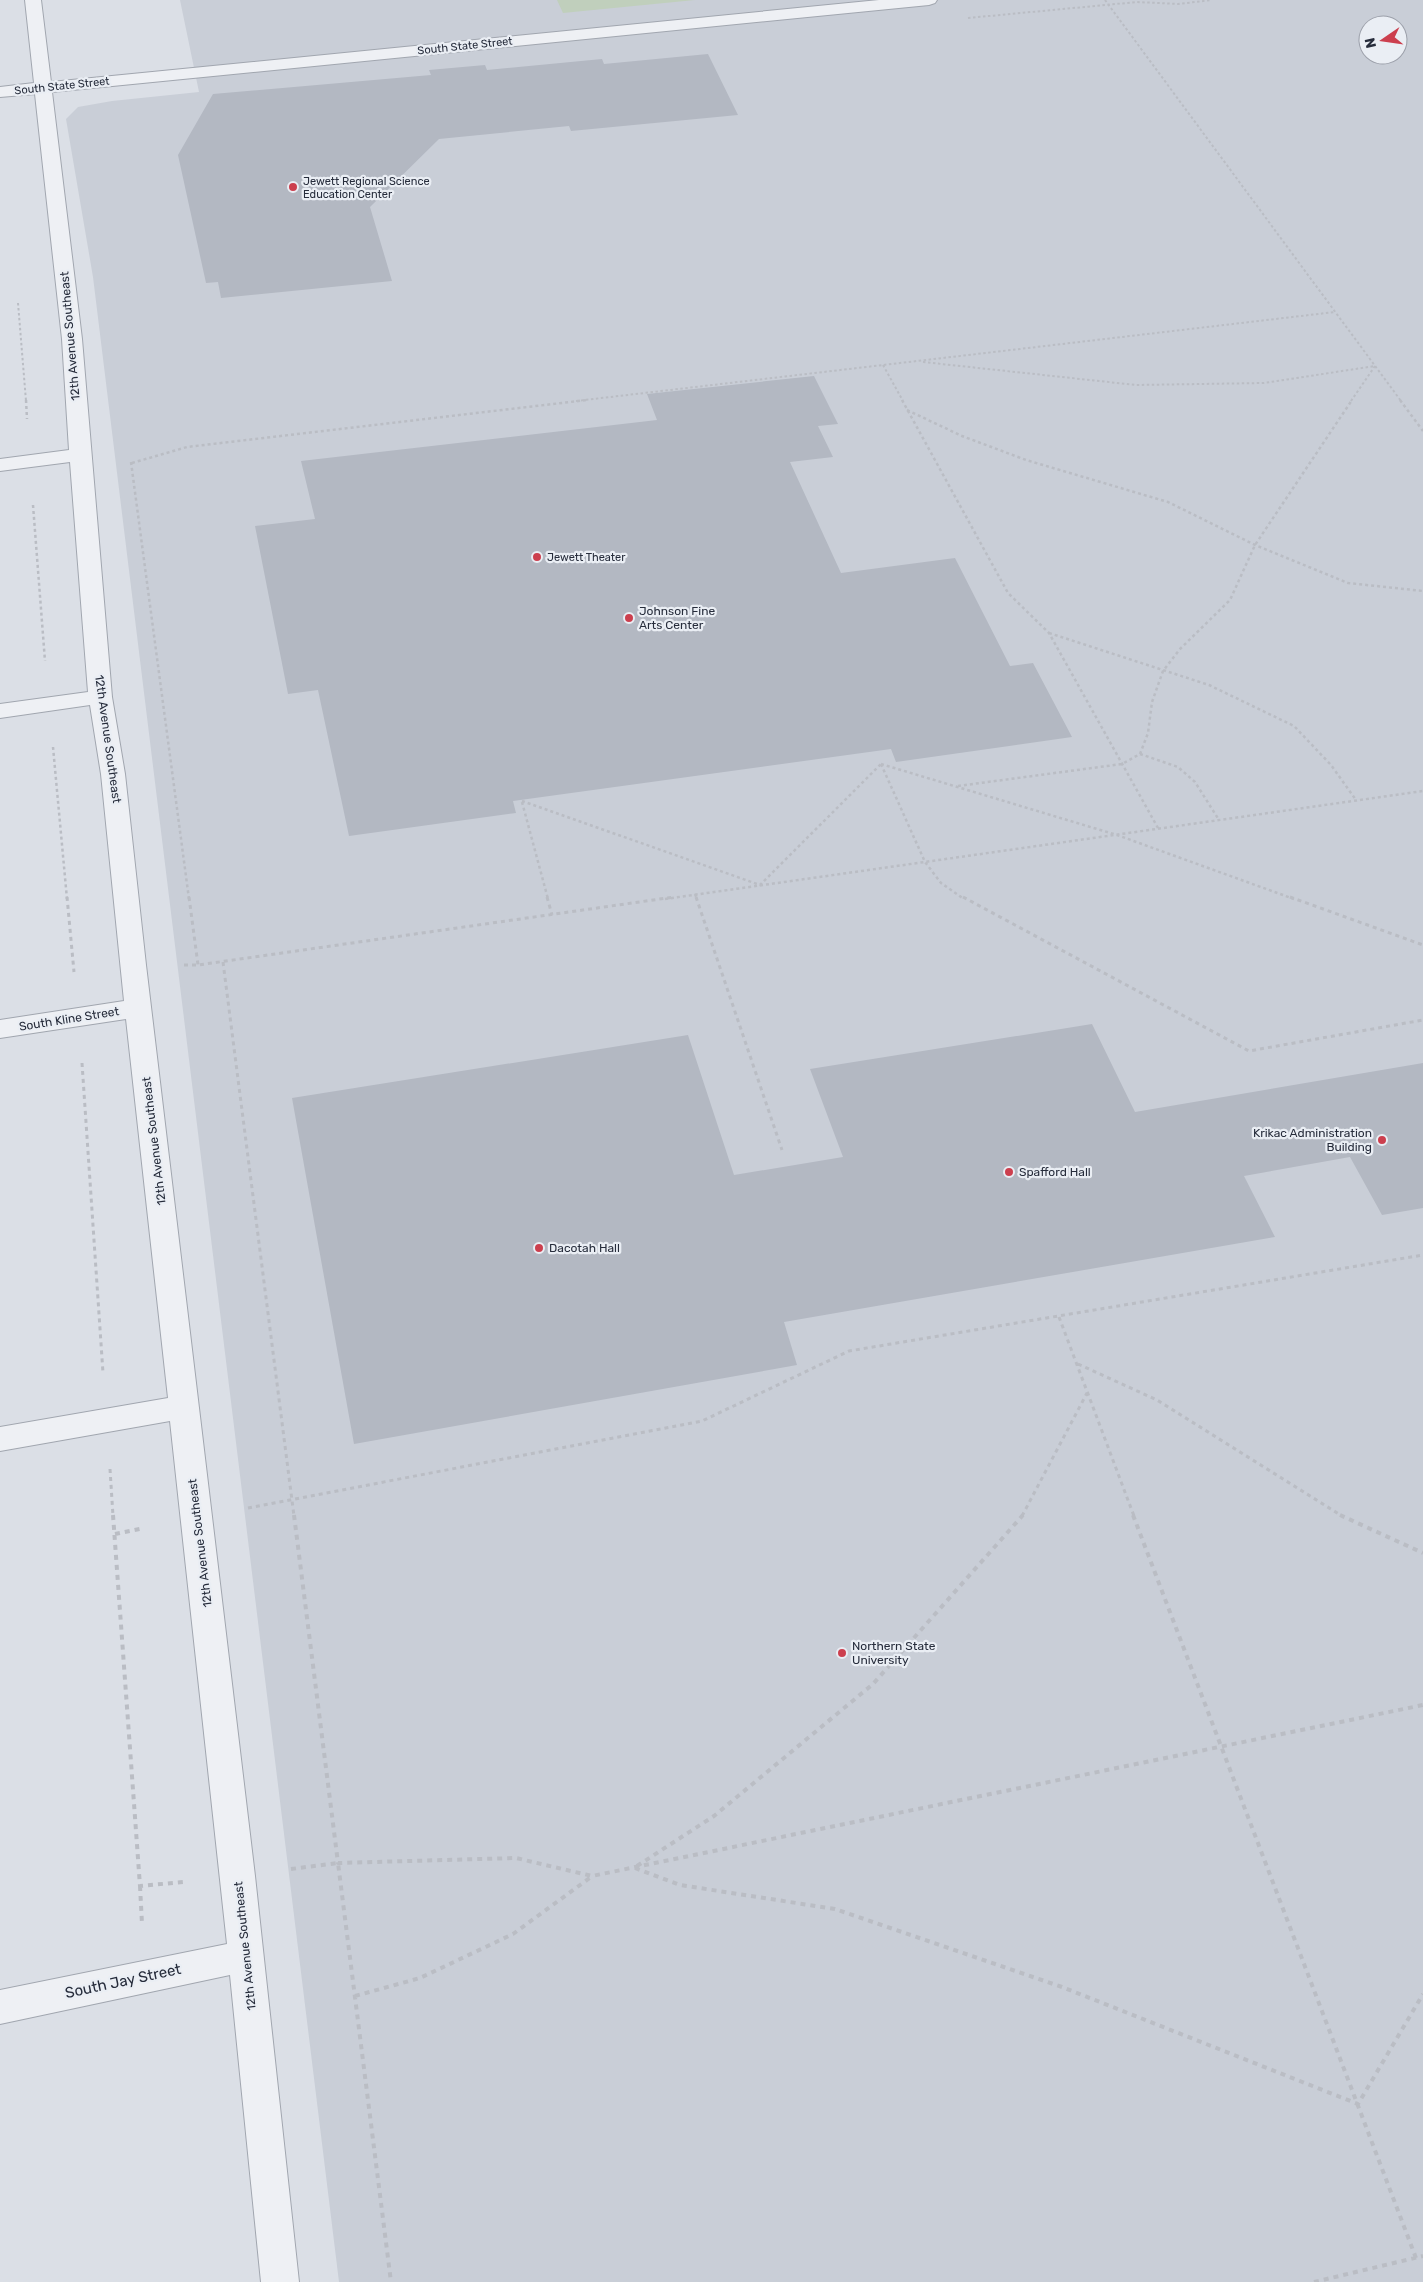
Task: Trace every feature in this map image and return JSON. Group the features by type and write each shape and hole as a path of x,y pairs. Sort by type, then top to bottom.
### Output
{"street":[{"name":"12th Avenue Southeast","path":"33,0 72,339 100,698 113,774 246,1956 280,2282"},
{"name":"South State Street","path":"0,92 929,0"},
{"path":"0,465 80,455"},
{"path":"0,711 100,698"},
{"name":"South Kline Street","path":"0,1029 138,1008"},
{"path":"0,1439 184,1407"},
{"name":"South Jay Street","path":"0,2007 246,1956"}],"path":[{"path":"1105,0 1423,431"},
{"path":"132,464 187,447 1335,312"},
{"path":"914,362 1136,385 1264,383 1375,366"},
{"path":"883,365 1008,592 1049,632 1158,828"},
{"path":"958,786 1122,764 1140,754 1148,733 1152,702 1163,671 1180,649 1230,600 1256,545 1375,366"},
{"path":"907,410 962,436 1026,460 1168,502 1256,545 1348,584 1423,591"},
{"path":"125,458 132,464 198,965"},
{"path":"1049,632 1209,685 1294,726 1331,765 1356,800"},
{"path":"1140,754 1178,767 1195,782 1219,820"},
{"path":"880,764 1117,835 1423,945"},
{"path":"880,764 925,862 941,883 965,899 1250,1051 1423,1020"},
{"path":"760,885 880,764"},
{"path":"74,970 133,965 198,965 223,962 1423,791"},
{"path":"552,914 522,801 760,885"},
{"path":"695,894 782,1150"},
{"path":"223,962 338,1863 516,1858 592,1876 1423,1705"},
{"path":"115,1534 702,1421 848,1351 1423,1255"},
{"path":"1059,1317 1220,1747 1416,2258"},
{"path":"1078,1364 1158,1400 1348,1520 1423,1553"},
{"path":"634,1868 714,1816 873,1684 1026,1511 1087,1392"},
{"path":"634,1868 680,1885 835,1909 1062,1987 1358,2104"},
{"path":"355,1996 420,1978 513,1934 592,1876"},
{"path":"1358,2104 1423,1994"},
{"path":"1314,2282 1423,2256"}],"shaded area":[{"name":"Northern State University","path":"180,0 1423,0 1423,2282 339,2282 93,277 66,119 78,107 112,101 199,92"}],"green space":[{"path":"557,0 695,0 563,13"}],"building":[{"name":"Jewett Regional Science Education Center","path":"708,54 738,115 571,131 569,126 439,139 370,207 392,281 221,298 218,282 206,283 178,155 213,94 431,75 429,70 485,65 487,70 602,59 604,64"},
{"name":"Johnson Fine Arts Center","path":"814,376 838,424 818,426 833,457 790,462 841,573 955,558 1010,666 1033,663 1072,737 896,762 891,749 513,801 516,813 349,836 318,690 288,694 255,526 315,519 301,461 657,420 647,394"},
{"path":"1092,1024 1135,1112 1423,1063 1423,1208 1382,1215 1350,1157 1244,1176 1275,1237 784,1322 797,1365 354,1444 292,1098 688,1035 734,1175 843,1157 810,1069"}],"place":[{"name":"Jewett Regional Science Education Center","path":"293,187"},
{"name":"Jewett Theater","path":"537,557"},
{"name":"Johnson Fine Arts Center","path":"629,618"},
{"name":"Krikac Administration Building","path":"1382,1140"},
{"name":"Spafford Hall","path":"1009,1172"},
{"name":"Dacotah Hall","path":"539,1248"},
{"name":"Northern State University","path":"842,1653"}]}
